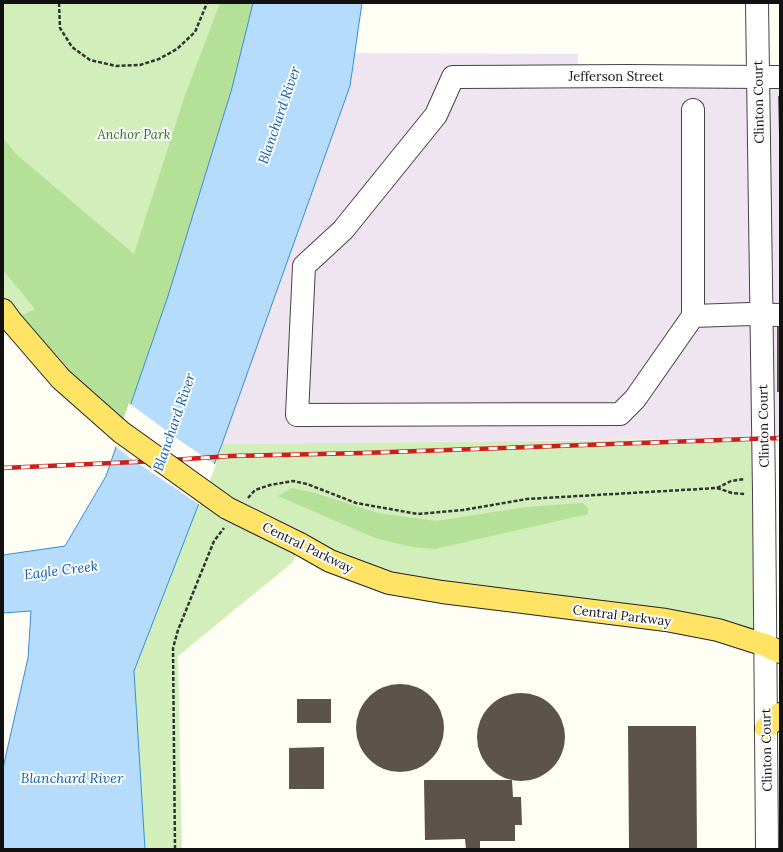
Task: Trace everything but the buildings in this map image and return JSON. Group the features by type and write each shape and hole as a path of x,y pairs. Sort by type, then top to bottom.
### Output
{"main road":[{"name":"Central Parkway","path":"7,315 61,379 121,432 227,508 300,544 330,561 389,583 442,592 666,620 718,630 772,648"}],"street":[{"name":"Clinton Court","path":"756,3 758,77 771,315 773,721 767,849"},
{"name":"Jefferson Street","path":"693,316 635,399 620,414 297,415 304,266 343,230 436,115 453,77 780,77"},
{"path":"693,110 693,316 750,314 771,315"}],"path":[{"path":"59,3 60,28 72,47 90,60 116,66 140,65 159,59 177,49 195,32 207,3"},
{"path":"717,488 731,481 772,476"}],"shaded area":[{"path":"355,53 578,54 578,76 780,76 780,438 222,444 350,86"}],"green space":[{"name":"Anchor Park","path":"3,3 317,3 157,461 3,310"},
{"path":"220,3 253,3 232,88 168,296 121,432 11,321 35,309 3,270 3,138 17,155 134,254 184,98"},
{"path":"763,439 765,645 442,592 300,544 293,562 178,656 182,849 145,849 134,671 222,444"},
{"path":"291,488 315,493 378,513 436,521 526,507 583,503 588,508 588,514 435,549 412,547 375,538 278,496"}],"water":[{"name":"Blanchard River","path":"253,3 362,3 350,86 222,444 134,671 145,849 3,849 3,768 28,658 31,611 3,613 3,555 65,546 106,476 168,296 232,88"}],"pier":[{"path":"129,403 216,465 200,505 130,458 114,445"}],"railway":[{"path":"3,468 230,456 363,453 780,438"}],"water label":[{"name":"Eagle Creek","path":"61,570"}]}
